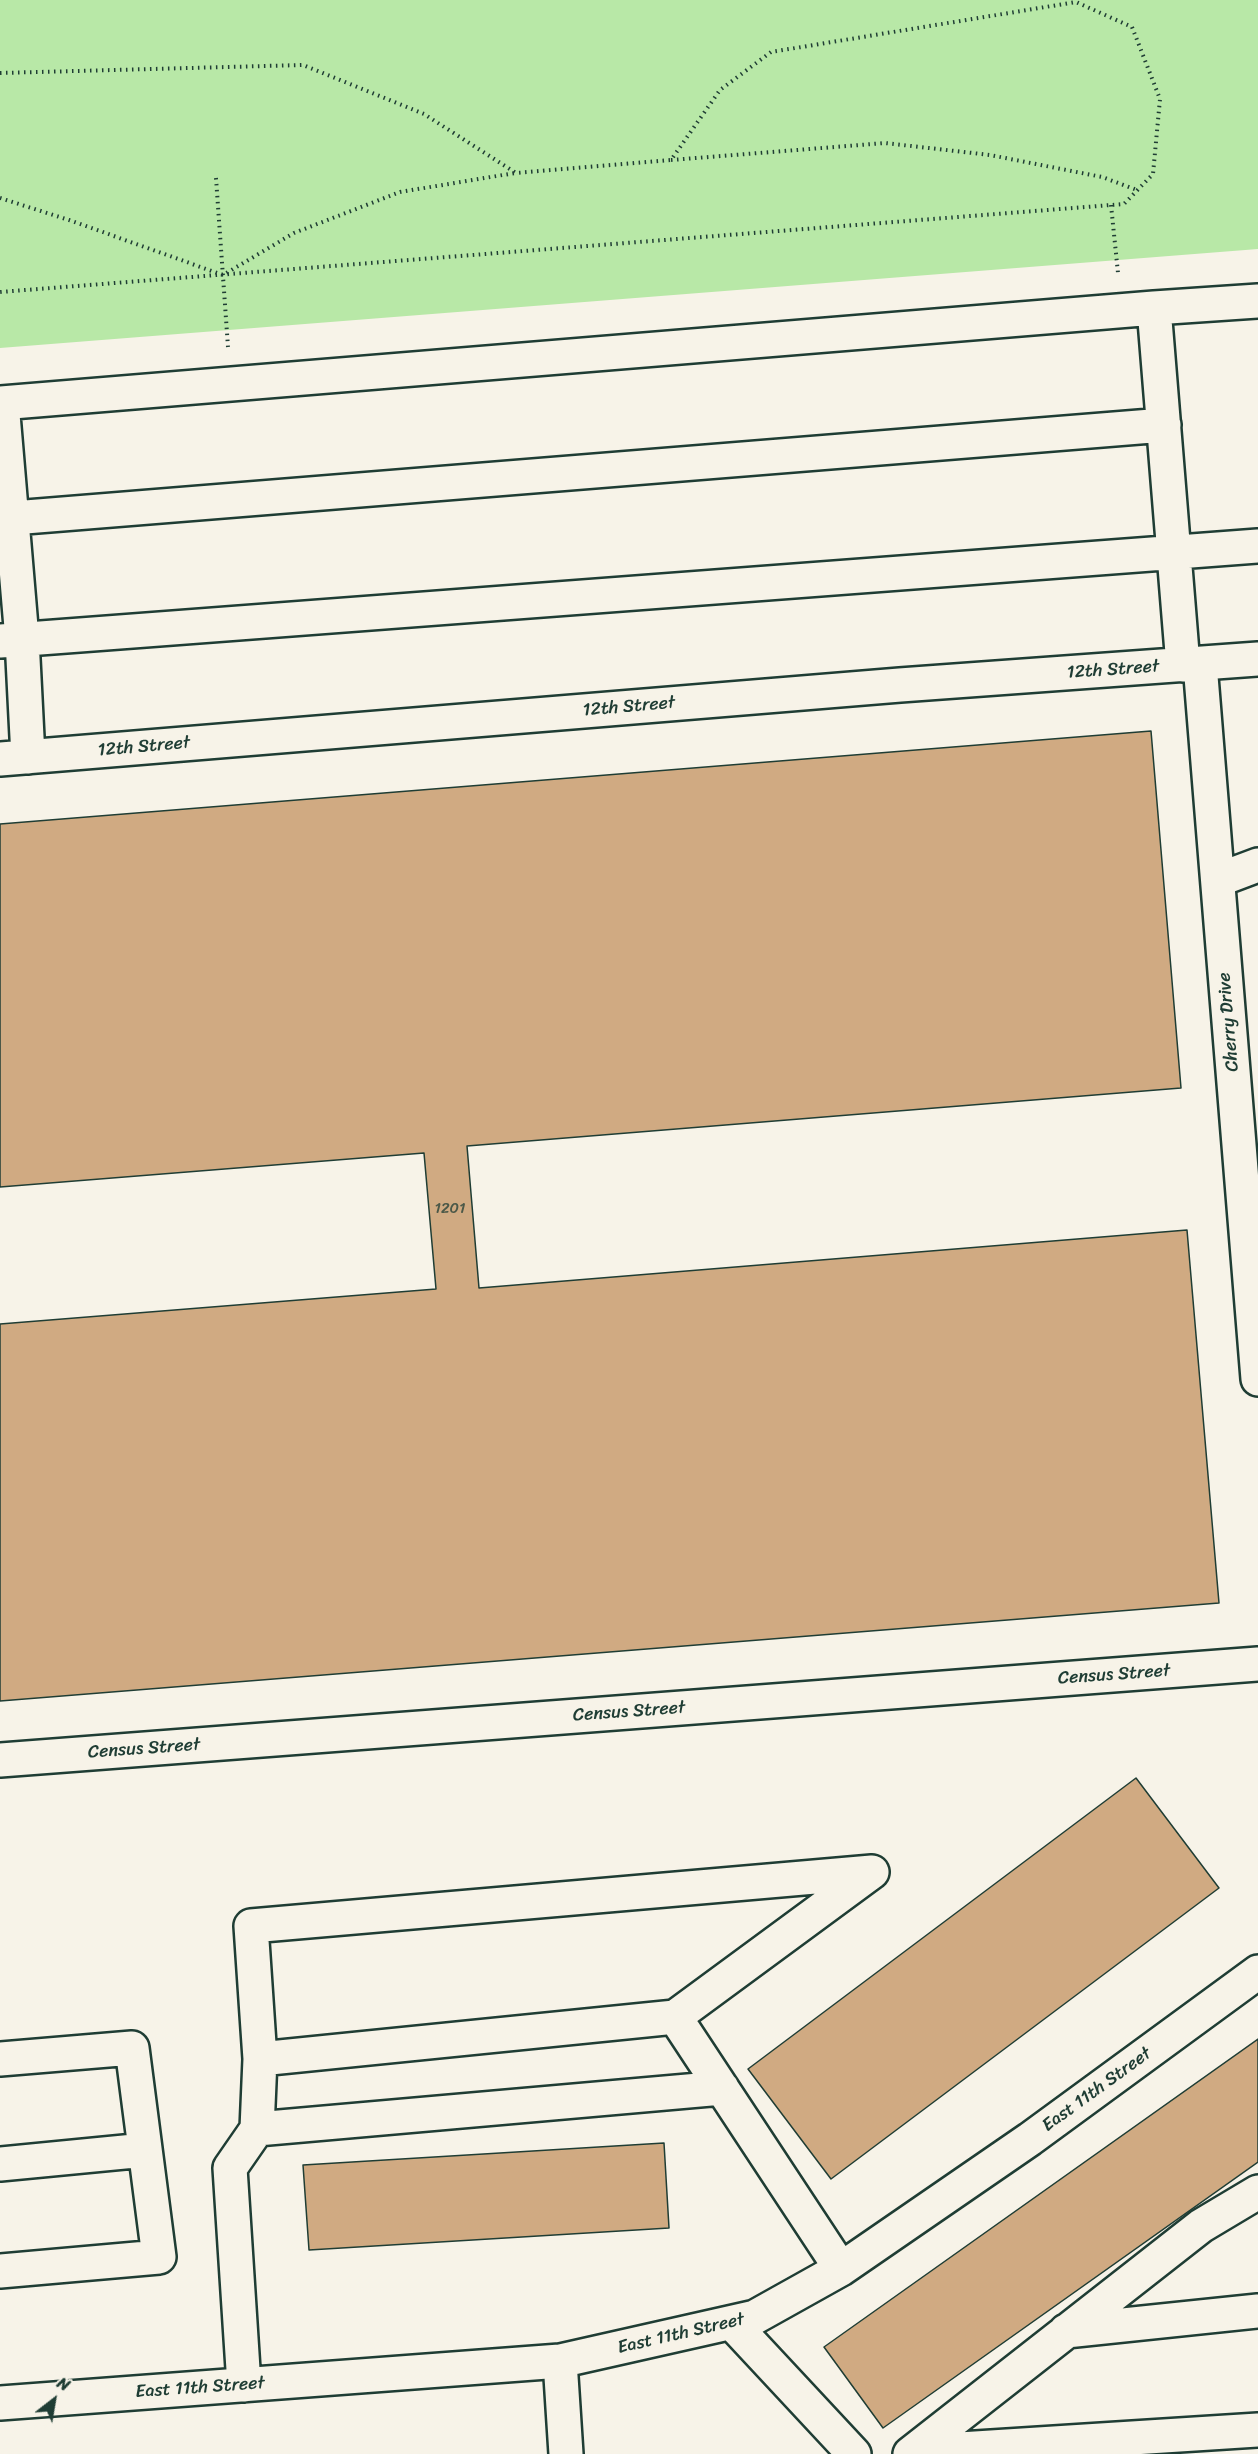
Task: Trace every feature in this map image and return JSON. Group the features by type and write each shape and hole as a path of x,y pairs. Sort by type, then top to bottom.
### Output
{"street":[{"path":"14,758 1,403 1258,301"},
{"name":"Cherry Drive","path":"1154,308 1173,551 1191,665 1247,1103 1258,1379"},
{"path":"6,519 1164,425"},
{"path":"11,640 1258,546"},
{"name":"12th Street","path":"14,758 900,685 1258,659"},
{"path":"1218,880 1258,865"},
{"name":"Census Street","path":"0,1760 1258,1664"},
{"path":"244,2385 230,2168 257,2128 260,2059 251,1926 872,1872 675,2017 260,2059"},
{"name":"East 11th Street","path":"0,2403 560,2361 755,2317 841,2269 1030,2139 1258,1972"},
{"path":"675,2017 841,2269"},
{"path":"0,2059 132,2048 159,2257 0,2271"},
{"path":"257,2128 722,2088"},
{"path":"0,2164 145,2150"},
{"path":"912,2453 1201,2226 1258,2192"},
{"path":"1066,2331 1258,2311"},
{"path":"732,2323 854,2454"},
{"path":"560,2361 566,2454"},
{"path":"912,2453 1258,2430"}],"path":[{"path":"0,292 1124,204 1153,174 1160,99 1132,27 1076,2 771,52 720,90 671,160"},
{"path":"0,73 303,65 424,114 516,172"},
{"path":"223,275 294,232 400,192 516,172 885,143 990,155 1102,177 1137,190"},
{"path":"216,178 231,384"},
{"path":"0,198 69,219 223,275"},
{"path":"1111,205 1122,311"}],"green space":[{"path":"0,0 1258,0 1258,249 0,348"}],"building":[{"path":"1151,731 1181,1088 467,1146 479,1288 1187,1230 1219,1603 0,1701 0,1324 436,1289 424,1153 0,1187 0,824"},
{"path":"1136,1778 1219,1888 831,2179 748,2069"},
{"path":"1258,2039 1258,2162 883,2428 824,2347"},
{"path":"664,2143 669,2228 309,2250 303,2165"}]}
